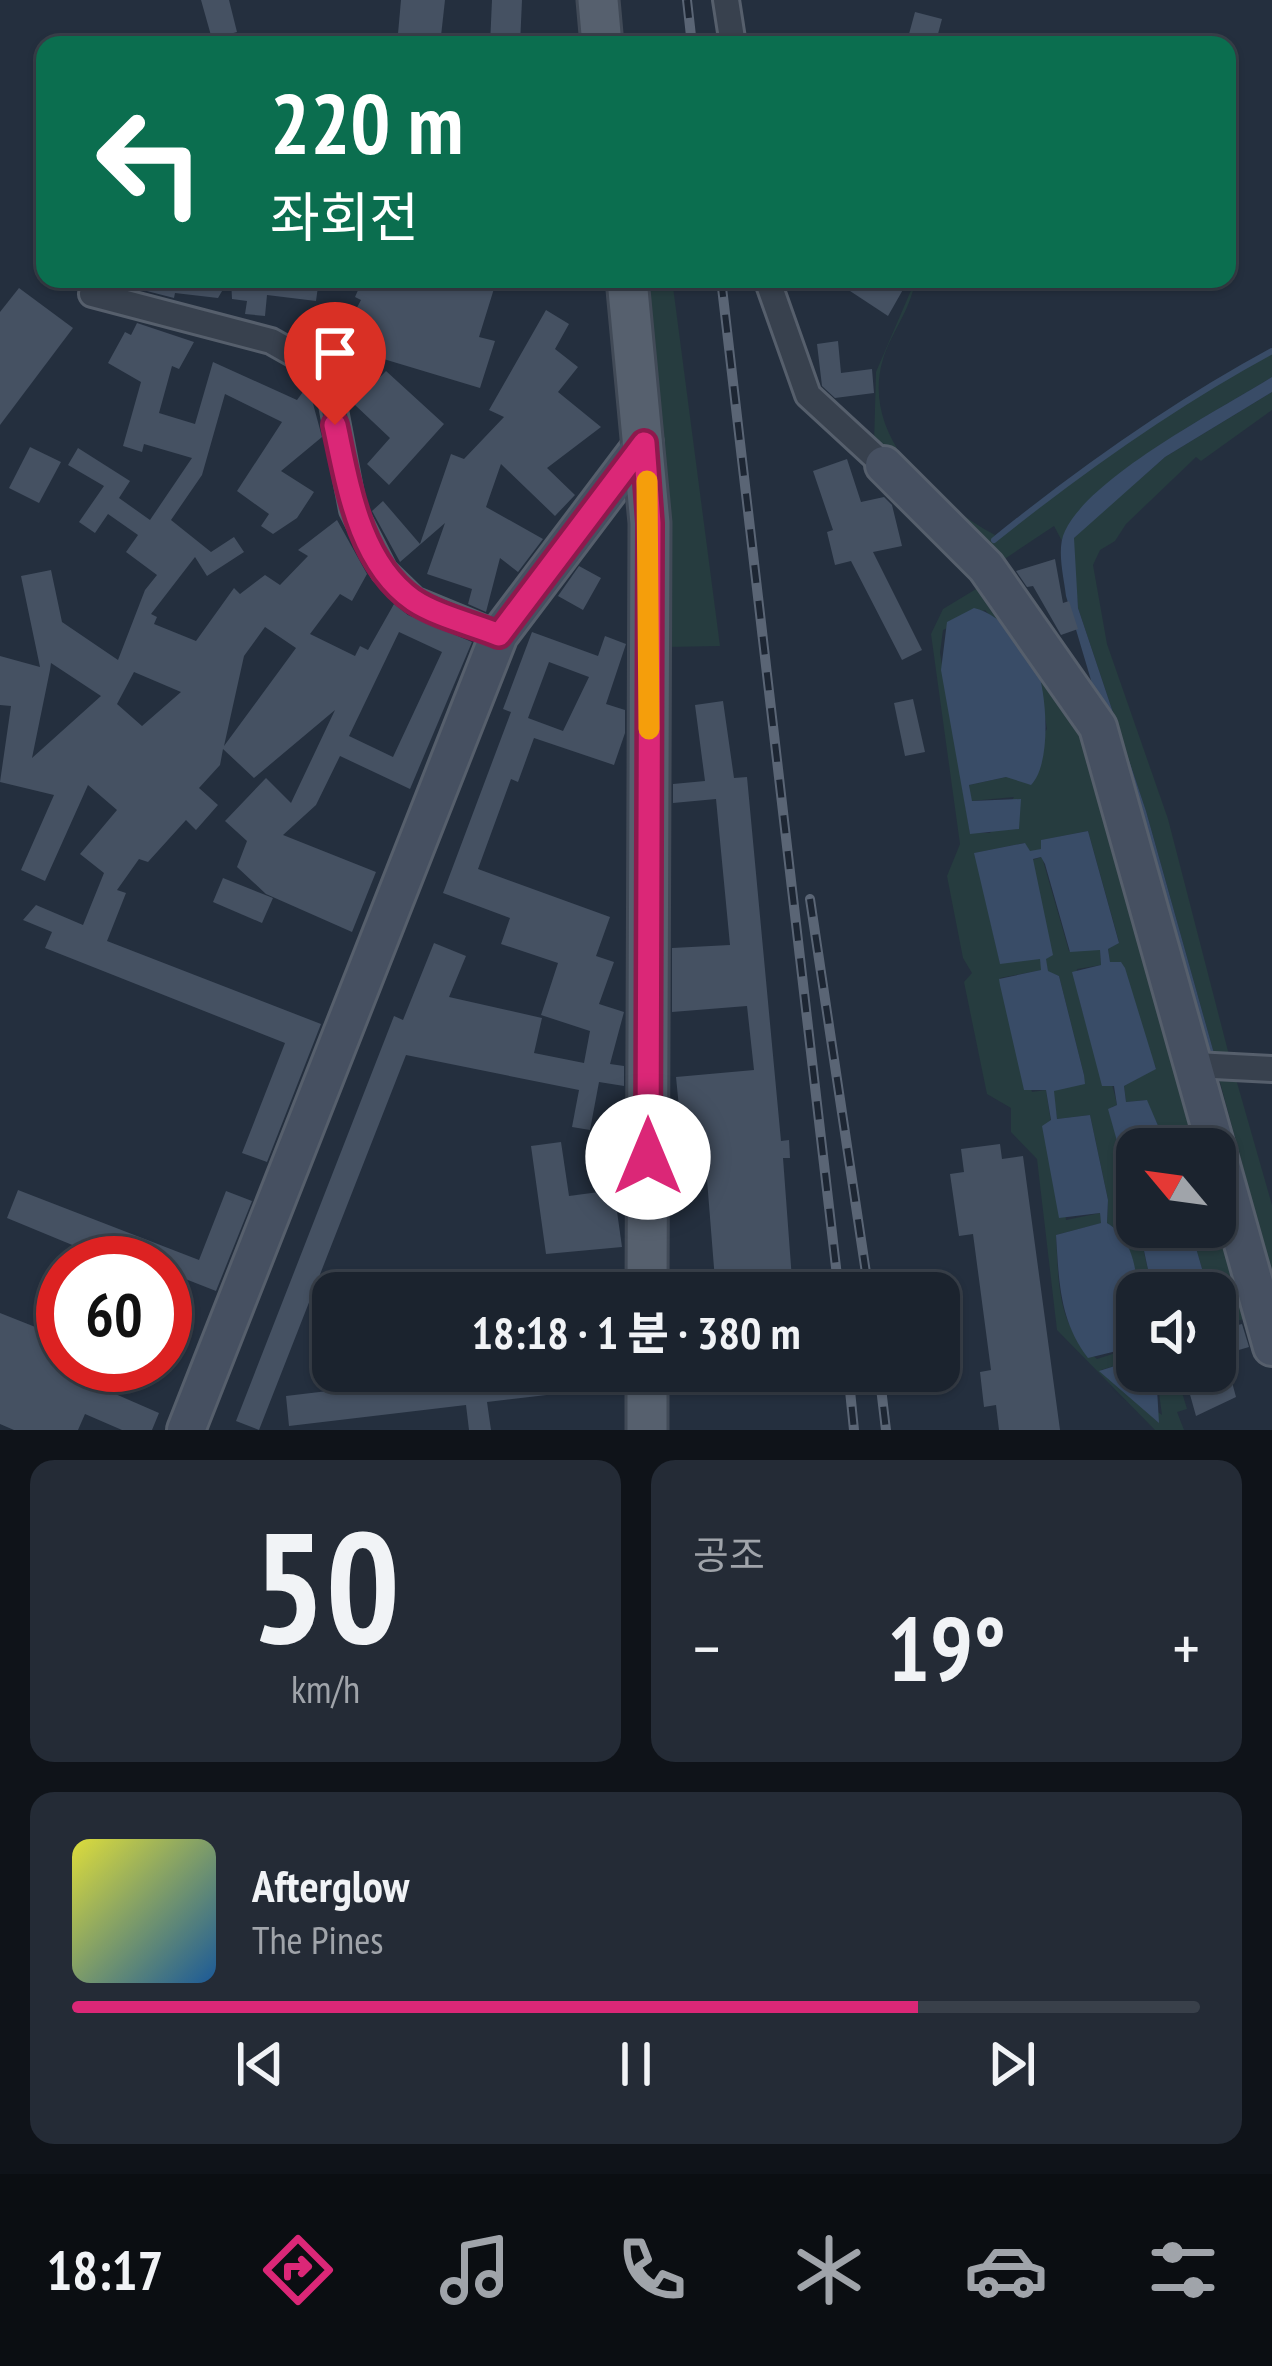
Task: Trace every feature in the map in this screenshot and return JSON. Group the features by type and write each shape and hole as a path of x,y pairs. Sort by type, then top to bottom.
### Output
{"main road":[{"path":"598,0 601,36"},
{"path":"628,288 650,523 647,1272"},
{"path":"647,1392 647,1430"}],"street":[{"path":"726,0 732,36"},
{"path":"770,288 808,395 986,567 1098,727 1208,1064 1272,1347"},
{"path":"92,294 272,341 317,368 331,394 353,510 384,571 414,600 499,635"},
{"path":"185,1430 499,635 644,443"},
{"path":"1208,1064 1272,1069"}],"green space":[{"path":"644,288 673,288 720,646 667,647"},
{"path":"913,288 883,359 882,414 907,463 949,504 995,535 993,543 1128,441 1272,353 1272,377 1122,472 1094,495 1062,541 1054,526 997,564 874,444 876,372"},
{"path":"1272,392 1272,410 1201,461 1196,457 1126,524 1115,541 1100,550 1093,565 1107,644 1168,819 1229,1055 1215,1057 1146,811 1078,608 1074,538 1165,457"},
{"path":"981,586 1087,730 1205,1128 1159,1128 1146,1100 1126,1102 1124,1086 1156,1068 1110,963 1108,949 1119,942 1088,831 1042,840 1042,849 1030,852 1024,843 975,853 1000,963 1040,958 1042,970 1000,978 1032,1092 1046,1090 1066,1220 1100,1213 1102,1223 1056,1235 1059,1287 1067,1318 1084,1346 1097,1359 1116,1353 1116,1365 1101,1370 1116,1381 1116,1390 1057,1330 1037,1159 1011,1132 1011,1108 987,1094 964,982 972,973 963,958 947,876 960,844 931,634 943,609","holes":["985,610 1036,666 1047,729 1006,777 969,785 971,801 1014,797 990,833 970,833 940,653 943,630"]},
{"path":"1042,857 1069,951 1100,949 1101,965 1077,969 1078,988 1117,1105 1112,1107 1117,1128 1116,1229 1107,1223 1108,1200 1090,1115 1057,1119 1053,1091 1084,1075 1059,976 1048,972 1032,860"},
{"path":"1217,1071 1234,1072 1272,1205 1272,1275 1236,1128"},
{"path":"1236,1245 1255,1317 1236,1321 1236,1272 1203,1272 1196,1248"},
{"path":"1127,1248 1143,1248 1148,1272 1133,1272"},
{"path":"1118,1392 1131,1392 1162,1415 1159,1392 1182,1392 1187,1409 1177,1412 1184,1430 1155,1430"}],"water":[{"path":"1272,377 1272,392 1165,457 1074,538 1078,608 1146,811 1215,1057 1203,1057 1066,596 1061,546 1079,510 1101,488 1158,446"},
{"path":"974,608 1001,622 1032,656 1043,692 1045,745 1031,785 1006,777 969,785 972,801 1021,799 1019,829 970,834 941,670 947,622"},
{"path":"1088,831 1119,943 1108,949 1110,962 1121,962 1125,968 1156,1069 1124,1086 1126,1102 1147,1100 1159,1128 1116,1128 1116,1137 1108,1109 1117,1105 1114,1086 1102,1086 1072,972 1101,965 1100,950 1070,952 1045,864 1041,857 1033,859 1053,955 1046,959 1048,971 1059,976 1085,1084 1054,1091 1057,1119 1090,1115 1108,1200 1107,1223 1116,1230 1116,1248 1128,1248 1136,1272 1116,1272 1116,1351 1088,1358 1066,1314 1056,1235 1101,1223 1100,1213 1059,1218 1042,1126 1051,1120 1046,1090 1024,1090 999,979 1041,970 1040,959 1000,964 974,853 1025,843 1030,851 1041,849 1041,840"},
{"path":"1143,1248 1196,1248 1203,1272 1149,1272"},
{"path":"1116,1366 1116,1386 1099,1371"},
{"path":"1123,1392 1157,1392 1159,1423"}],"building":[{"path":"201,0 229,0 237,32 211,36"},
{"path":"401,0 445,0 441,36 398,36"},
{"path":"492,0 522,0 520,36 490,36"},
{"path":"915,12 942,19 937,36 908,36"},
{"path":"19,288 73,328 0,425 0,312"},
{"path":"135,288 224,288 218,298 175,293 174,298"},
{"path":"231,288 318,288 316,301 267,295 265,316 245,314 247,301 232,299"},
{"path":"359,288 494,288 479,337 495,341 480,388 337,345 361,300 355,297"},
{"path":"848,288 904,288 888,316"},
{"path":"546,310 569,324 555,349 578,367 558,392 601,427 547,468 575,495 555,516 501,464 486,507 543,539 518,572 500,558 486,612 468,604 472,589 427,574 445,523 400,562 372,511 383,501 420,544 451,454 464,459 504,417 489,410"},
{"path":"137,323 194,342 179,369 172,366 159,413 195,424 213,362 297,400 308,385 322,437 281,471 314,492 297,518 273,534 261,526 269,514 237,491 282,422 225,394 202,475 171,520 211,552 234,537 244,552 207,576 195,557 151,614 157,617 154,624 196,641 234,588 240,594 265,575 280,585 308,556 298,550 337,520 367,574 352,601 340,594 310,634 355,656 360,646 368,650 394,604 408,615 472,642 410,789 340,756 316,805 283,835 376,872 352,932 266,894 237,867 247,841 225,821 266,778 291,803 335,710 254,778 223,749 220,765 199,788 218,805 196,830 186,820 148,862 139,859 117,890 126,893 107,941 321,1024 267,1162 242,1153 285,1043 45,948 52,932 23,920 36,905 83,925 104,873 80,854 117,810 88,785 45,881 21,870 54,795 0,782 11,706 0,705 0,656 40,667 21,576 51,570 62,622 118,660 145,590 157,575 126,552 138,535 108,514 95,533 79,522 104,486 68,465 78,448 130,481 119,498 150,520 192,458 144,444 142,452 123,446 141,382 108,363 125,332 131,335","holes":["265,627 296,648 224,746 244,656","399,632 442,652 393,757 349,736","51,663 101,696 32,758","134,672 181,692 142,726 117,704"]},
{"path":"838,341 841,373 872,369 874,393 835,398 822,386 817,344"},
{"path":"386,371 444,424 389,485 367,464 390,438 354,404"},
{"path":"30,447 61,462 39,503 9,488"},
{"path":"847,459 861,502 884,497 892,505 902,546 873,552 922,650 902,660 851,561 835,565 827,532 833,530 813,471"},
{"path":"1055,559 1063,603 1069,601 1078,629 1061,635 1033,586 1027,587 1016,571"},
{"path":"579,566 601,578 583,610 558,596"},
{"path":"532,632 598,656 605,636 626,644 606,704 625,710 625,733 614,765 534,738 518,782 511,779 478,869 610,917 596,956 614,962 599,1004 624,1012 610,1064 624,1066 624,1086 599,1082 590,1130 572,1127 579,1090 406,1055 321,1272 312,1272 312,1295 259,1430 236,1421 394,1016 403,1020 434,943 466,956 449,997 542,1018 534,1053 584,1063 590,1031 541,1015 558,963 501,944 510,918 443,893 511,712 503,709","holes":["549,662 589,677 563,731 528,718"]},
{"path":"913,699 925,752 905,756 894,703"},
{"path":"723,701 734,778 747,777 781,1141 789,1140 790,1158 783,1158 791,1272 714,1272 706,1167 677,1169 674,1128 681,1128 676,1077 754,1070 747,1006 672,1012 672,948 730,945 716,799 673,803 673,784 705,781 695,705"},
{"path":"223,878 273,898 262,923 213,902"},
{"path":"561,1142 569,1196 614,1190 622,1247 546,1254 531,1146"},
{"path":"1000,1144 1002,1159 1023,1156 1060,1430 999,1430 996,1405 984,1407 980,1372 991,1370 973,1234 959,1236 950,1174 964,1172 961,1149"},
{"path":"18,1190 137,1236 51,1236 7,1218"},
{"path":"226,1191 252,1201 216,1291 192,1282 192,1257 199,1260"},
{"path":"0,1313 36,1327 36,1392 111,1392 159,1413 152,1430 122,1430 85,1414 78,1430 14,1430 0,1424"},
{"path":"1242,1324 1249,1347 1236,1351 1236,1326"},
{"path":"572,1392 487,1402 491,1430 469,1430 466,1405 289,1426 286,1396"},
{"path":"1189,1392 1235,1392 1236,1397 1196,1416"}],"waterway":[{"path":"994,540 1129,439 1272,351"}],"railway":[{"path":"687,0 691,36"},
{"path":"722,288 837,1272"},
{"path":"810,899 866,1272"},
{"path":"850,1392 854,1430"},
{"path":"881,1392 886,1430"}],"slow traffic":[{"path":"647,481 649,729"}],"route":[{"path":"335,425 353,510 384,571 414,600 499,635 517,605 644,443 650,523 648,1157"}]}
